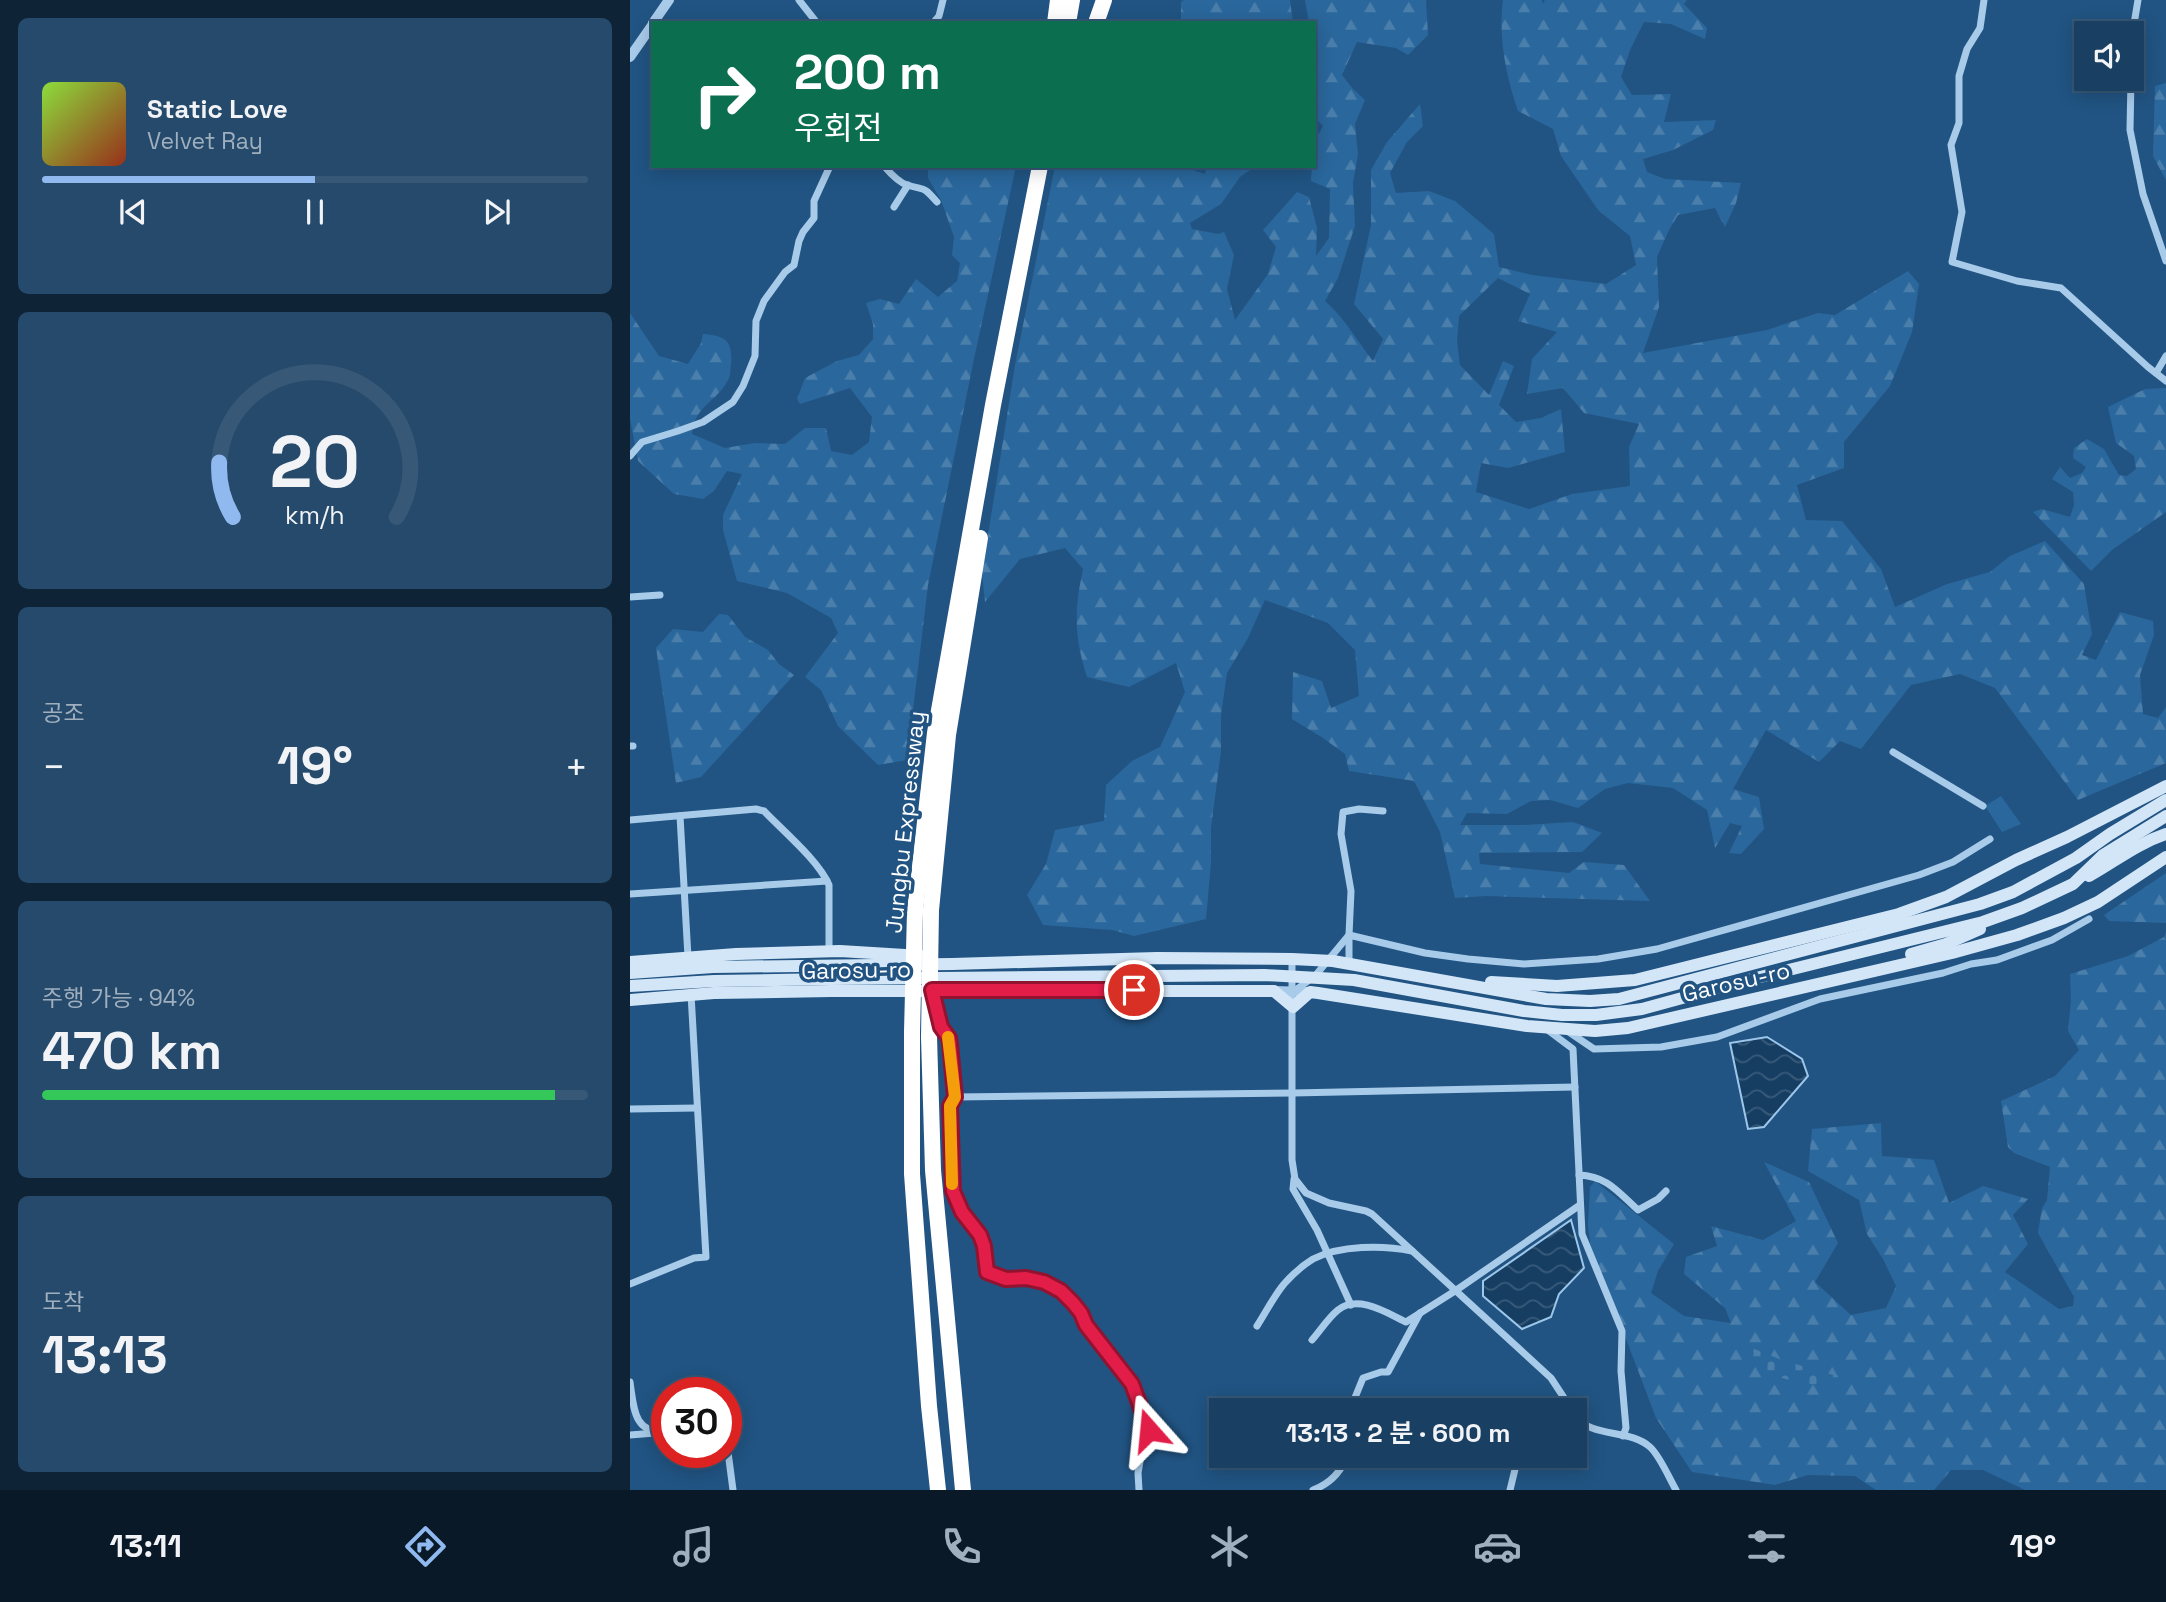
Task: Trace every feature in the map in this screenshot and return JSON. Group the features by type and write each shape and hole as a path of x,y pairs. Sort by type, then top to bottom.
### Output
{"highway":[{"path":"1055,21 1058,0"},
{"path":"1068,21 1072,0"},
{"path":"1077,21 1082,0"},
{"path":"1097,21 1104,0"},
{"name":"Jungbu Expressway","path":"939,1490 929,1406 912,1174 912,1032 935,733 993,405 1040,168"},
{"name":"Jungbu Expressway","path":"963,1490 933,1170 923,910 948,735 1002,407 1049,168"}],"main road":[{"name":"Garosu-ro","path":"1413,975 1557,986 1616,982 1674,971 1925,905 1946,897 2166,786"},
{"name":"Garosu-ro","path":"630,973 713,967 1292,958 1349,964 1566,1001 1619,999 1980,904 2013,892 2076,858 2166,800"},
{"name":"Garosu-ro","path":"630,986 818,979 1315,976 1354,980 1524,1011 1596,1015 1642,1009 1983,922 2022,908 2073,884 2103,855 2166,816"},
{"path":"2073,884 2127,851 2166,834"},
{"name":"Garosu-ro","path":"1310,992 1544,1028 1628,1028 1952,953 2017,935 2098,902 2166,857"},
{"path":"1835,980 1863,967 1946,944 2022,908"},
{"path":"630,962 828,951 1001,962"},
{"name":"Garosu-ro","path":"630,1000 691,994 932,990 1274,991"},
{"path":"1274,991 1293,1007 1310,992"}],"street":[{"path":"654,21 669,0"},
{"path":"799,0 815,21"},
{"path":"935,21 939,16 943,0"},
{"path":"1984,0 1980,28 1967,49 1959,76 1959,123 1951,145 1962,212 1952,262 2017,281 2061,288 2166,381"},
{"path":"2134,21 2138,0"},
{"path":"630,57 651,26"},
{"path":"2131,91 2130,130 2143,194 2166,261"},
{"path":"630,456 642,442 703,422 733,402 743,386 755,356 756,321 764,301 785,272 794,265 799,241 814,218 814,201 830,168"},
{"path":"886,168 908,185 923,188 937,202"},
{"path":"894,207 908,185"},
{"path":"2156,373 2166,356"},
{"path":"630,597 660,595"},
{"path":"1893,752 1983,806"},
{"path":"630,820 756,809 764,811 819,869 829,885 828,951"},
{"path":"1349,964 1351,891 1341,820 1343,812 1359,809 1382,811"},
{"path":"680,816 688,957"},
{"path":"1349,935 1456,958 1524,964 1598,959 1657,949 1906,879 1953,862 1990,839"},
{"path":"630,894 827,881"},
{"path":"1565,1030 1594,1049 1661,1047 1717,1037 1820,999 1997,960 2052,940 2089,919"},
{"path":"1293,992 1315,976 1349,935"},
{"path":"1292,958 1293,1189 1317,1230 1351,1305"},
{"path":"932,990 941,1027 950,1044 955,1097 950,1106 953,1191 962,1212 980,1235 987,1272 1006,1279 1026,1278 1044,1282 1061,1291 1081,1313 1086,1325 1132,1384 1149,1430 1142,1450 1139,1490"},
{"name":"Garosu-ro","path":"1274,991 1310,992"},
{"path":"630,1284 694,1258 706,1257 691,994"},
{"path":"1544,1028 1573,1049 1582,1234 1622,1331 1621,1371 1626,1428 1623,1436"},
{"path":"955,1097 1575,1087"},
{"path":"630,1109 697,1108"},
{"path":"1579,1175 1594,1175 1603,1179 1638,1210 1658,1199 1666,1191"},
{"path":"1294,1179 1306,1193 1329,1203 1372,1214 1551,1378 1563,1398"},
{"path":"1312,1340 1339,1309 1351,1305 1370,1306 1405,1322 1580,1205"},
{"path":"1257,1326 1284,1285 1307,1263 1327,1254 1375,1247 1412,1251"},
{"path":"1355,1398 1363,1378 1388,1372 1421,1312"},
{"path":"630,1382 635,1416 643,1427 651,1431"},
{"path":"1587,1426 1638,1440 1650,1446 1676,1490"},
{"path":"630,1435 651,1433"},
{"path":"730,1468 733,1490"},
{"path":"1313,1490 1327,1484 1341,1468"},
{"path":"1510,1490 1515,1468"}],"green space":[{"path":"1290,0 1293,21 1181,21 1181,2"},
{"path":"1305,0 1426,0 1428,35 1408,55 1396,48 1357,42 1342,75 1365,100 1355,124 1358,154 1353,183 1355,226 1338,278 1325,301 1345,322 1373,361 1383,339 1354,304 1371,225 1371,170 1387,142 1420,104 1423,126 1407,142 1390,173 1396,193 1429,191 1455,201 1494,234 1499,267 1532,275 1606,284 1636,265 1630,236 1598,210 1561,156 1553,129 1518,111 1504,56 1503,0 1542,0 1542,4 1545,0 1687,0 1684,4 1707,28 1705,39 1671,24 1644,22 1630,50 1621,77 1632,95 1671,94 1664,122 1716,120 1713,130 1673,150 1643,159 1647,172 1665,179 1741,183 1736,203 1725,227 1715,208 1678,215 1669,230 1657,257 1659,307 1643,353 1767,330 1818,313 1835,315 1908,271 1919,284 1912,332 1890,386 1844,442 1844,468 1797,485 1806,520 1842,521 1881,569 1895,607 1947,584 1990,572 2010,556 2045,541 2084,584 2092,634 2082,655 2096,660 2120,612 2153,621 2154,635 2140,675 2143,714 2158,718 2166,707 2166,763 2078,800 1995,688 1960,674 1911,685 1861,749 1840,741 1819,762 1766,730 1733,789 1759,797 1764,829 1741,854 1729,853 1742,826 1730,823 1715,848 1707,810 1673,788 1628,783 1605,789 1578,808 1550,800 1531,801 1507,814 1467,813 1460,825 1573,822 1602,833 1582,852 1479,853 1480,864 1569,873 1584,862 1624,865 1650,901 1486,896 1455,898 1440,832 1414,781 1349,771 1345,754 1292,719 1293,672 1322,681 1331,708 1359,696 1355,650 1328,623 1265,600 1248,638 1227,673 1211,828 1206,919 1134,936 1112,930 1043,925 1027,895 1046,864 1055,830 1104,821 1106,785 1132,761 1160,747 1185,692 1176,663 1129,687 1087,677 1077,623 1083,569 1065,548 1020,559 985,602 982,573 1015,365 1055,168 1186,168 1205,174 1206,168 1253,168 1240,177 1221,204 1190,223 1192,229 1218,234 1224,232 1234,255 1227,289 1235,320 1268,274 1276,247 1263,230 1297,192 1309,197 1317,228 1316,256 1329,238 1330,189 1311,181 1312,168 1316,168 1316,139 1323,126 1316,119 1316,21 1309,21","holes":["1498,278 1530,294 1518,321 1557,332 1532,359 1527,394 1563,388 1584,413 1639,424 1629,447 1630,486 1572,494 1529,509 1476,492 1481,463 1508,468 1565,452 1561,409 1541,418 1516,422 1499,405 1514,366 1503,361 1489,395 1460,365 1457,342 1459,316"]},
{"path":"2166,83 2166,180 2153,156 2155,86"},
{"path":"928,168 1016,168 928,585 907,760 878,765 838,726 821,690 805,677 838,633 831,618 787,593 737,581 723,530 723,515 742,474 727,471 714,491 703,499 674,494 638,461 630,419 630,313 659,356 688,364 701,343 703,334 717,336 729,344 729,378 701,410 692,434 725,448 755,443 785,444 805,428 826,428 831,451 852,455 869,442 872,417 850,388 800,404 797,399 805,378 837,361 859,355 873,339 873,324 866,303 880,299 899,304 916,279 938,297 957,281 960,263 952,255 954,237 941,200 928,178"},
{"path":"2166,388 2166,512 2112,550 2091,571 2033,512 2042,509 2070,517 2074,505 2073,492 2052,479 2060,467 2070,478 2082,473 2086,467 2073,458 2074,448 2087,439 2104,449 2119,475 2127,476 2136,469 2134,456 2116,443 2108,407 2145,389"},
{"path":"719,614 728,615 745,637 768,650 779,664 794,675 701,777 676,783 656,648 673,629 703,632"},
{"path":"2001,796 2021,824 2002,832 1985,806"},
{"path":"2166,873 2166,923 2109,921 2104,915"},
{"path":"2166,932 2166,1490 2025,1490 1983,1470 1951,1470 1934,1490 1876,1490 1855,1476 1808,1475 1775,1485 1692,1472 1656,1418 1620,1323 1592,1260 1588,1225 1590,1187 1595,1181 1674,1244 1658,1271 1651,1293 1684,1316 1731,1323 1725,1308 1684,1274 1686,1257 1717,1246 1711,1226 1763,1240 1796,1221 1764,1162 1809,1182 1838,1243 1815,1282 1851,1315 1886,1308 1896,1286 1867,1234 1859,1200 1808,1171 1812,1129 1881,1123 1882,1156 1934,1160 1949,1203 1983,1186 2028,1199 2013,1215 2028,1244 2005,1272 2059,1309 2073,1306 2074,1297 2038,1233 2042,1208 2047,1200 2050,1167 2014,1153 2008,1147 2001,1101 2055,1076 2079,1050 2068,1031 2070,974 2128,956 2164,937"},
{"path":"1747,1346 1833,1375 1833,1383 1828,1387 1784,1379 1764,1371 1747,1359"}],"water":[{"path":"1767,1037 1802,1059 1808,1076 1764,1127 1748,1129 1730,1043"},
{"path":"1571,1220 1584,1268 1559,1294 1551,1317 1522,1329 1483,1296 1483,1281"}],"slow traffic":[{"path":"948,1037 955,1097 950,1106 952,1184"}],"route":[{"path":"1134,990 932,990 941,1027 950,1044 955,1097 950,1106 953,1191 962,1212 980,1235 987,1272 1006,1279 1026,1278 1044,1282 1061,1291 1081,1313 1086,1325 1132,1384 1149,1430"}]}
